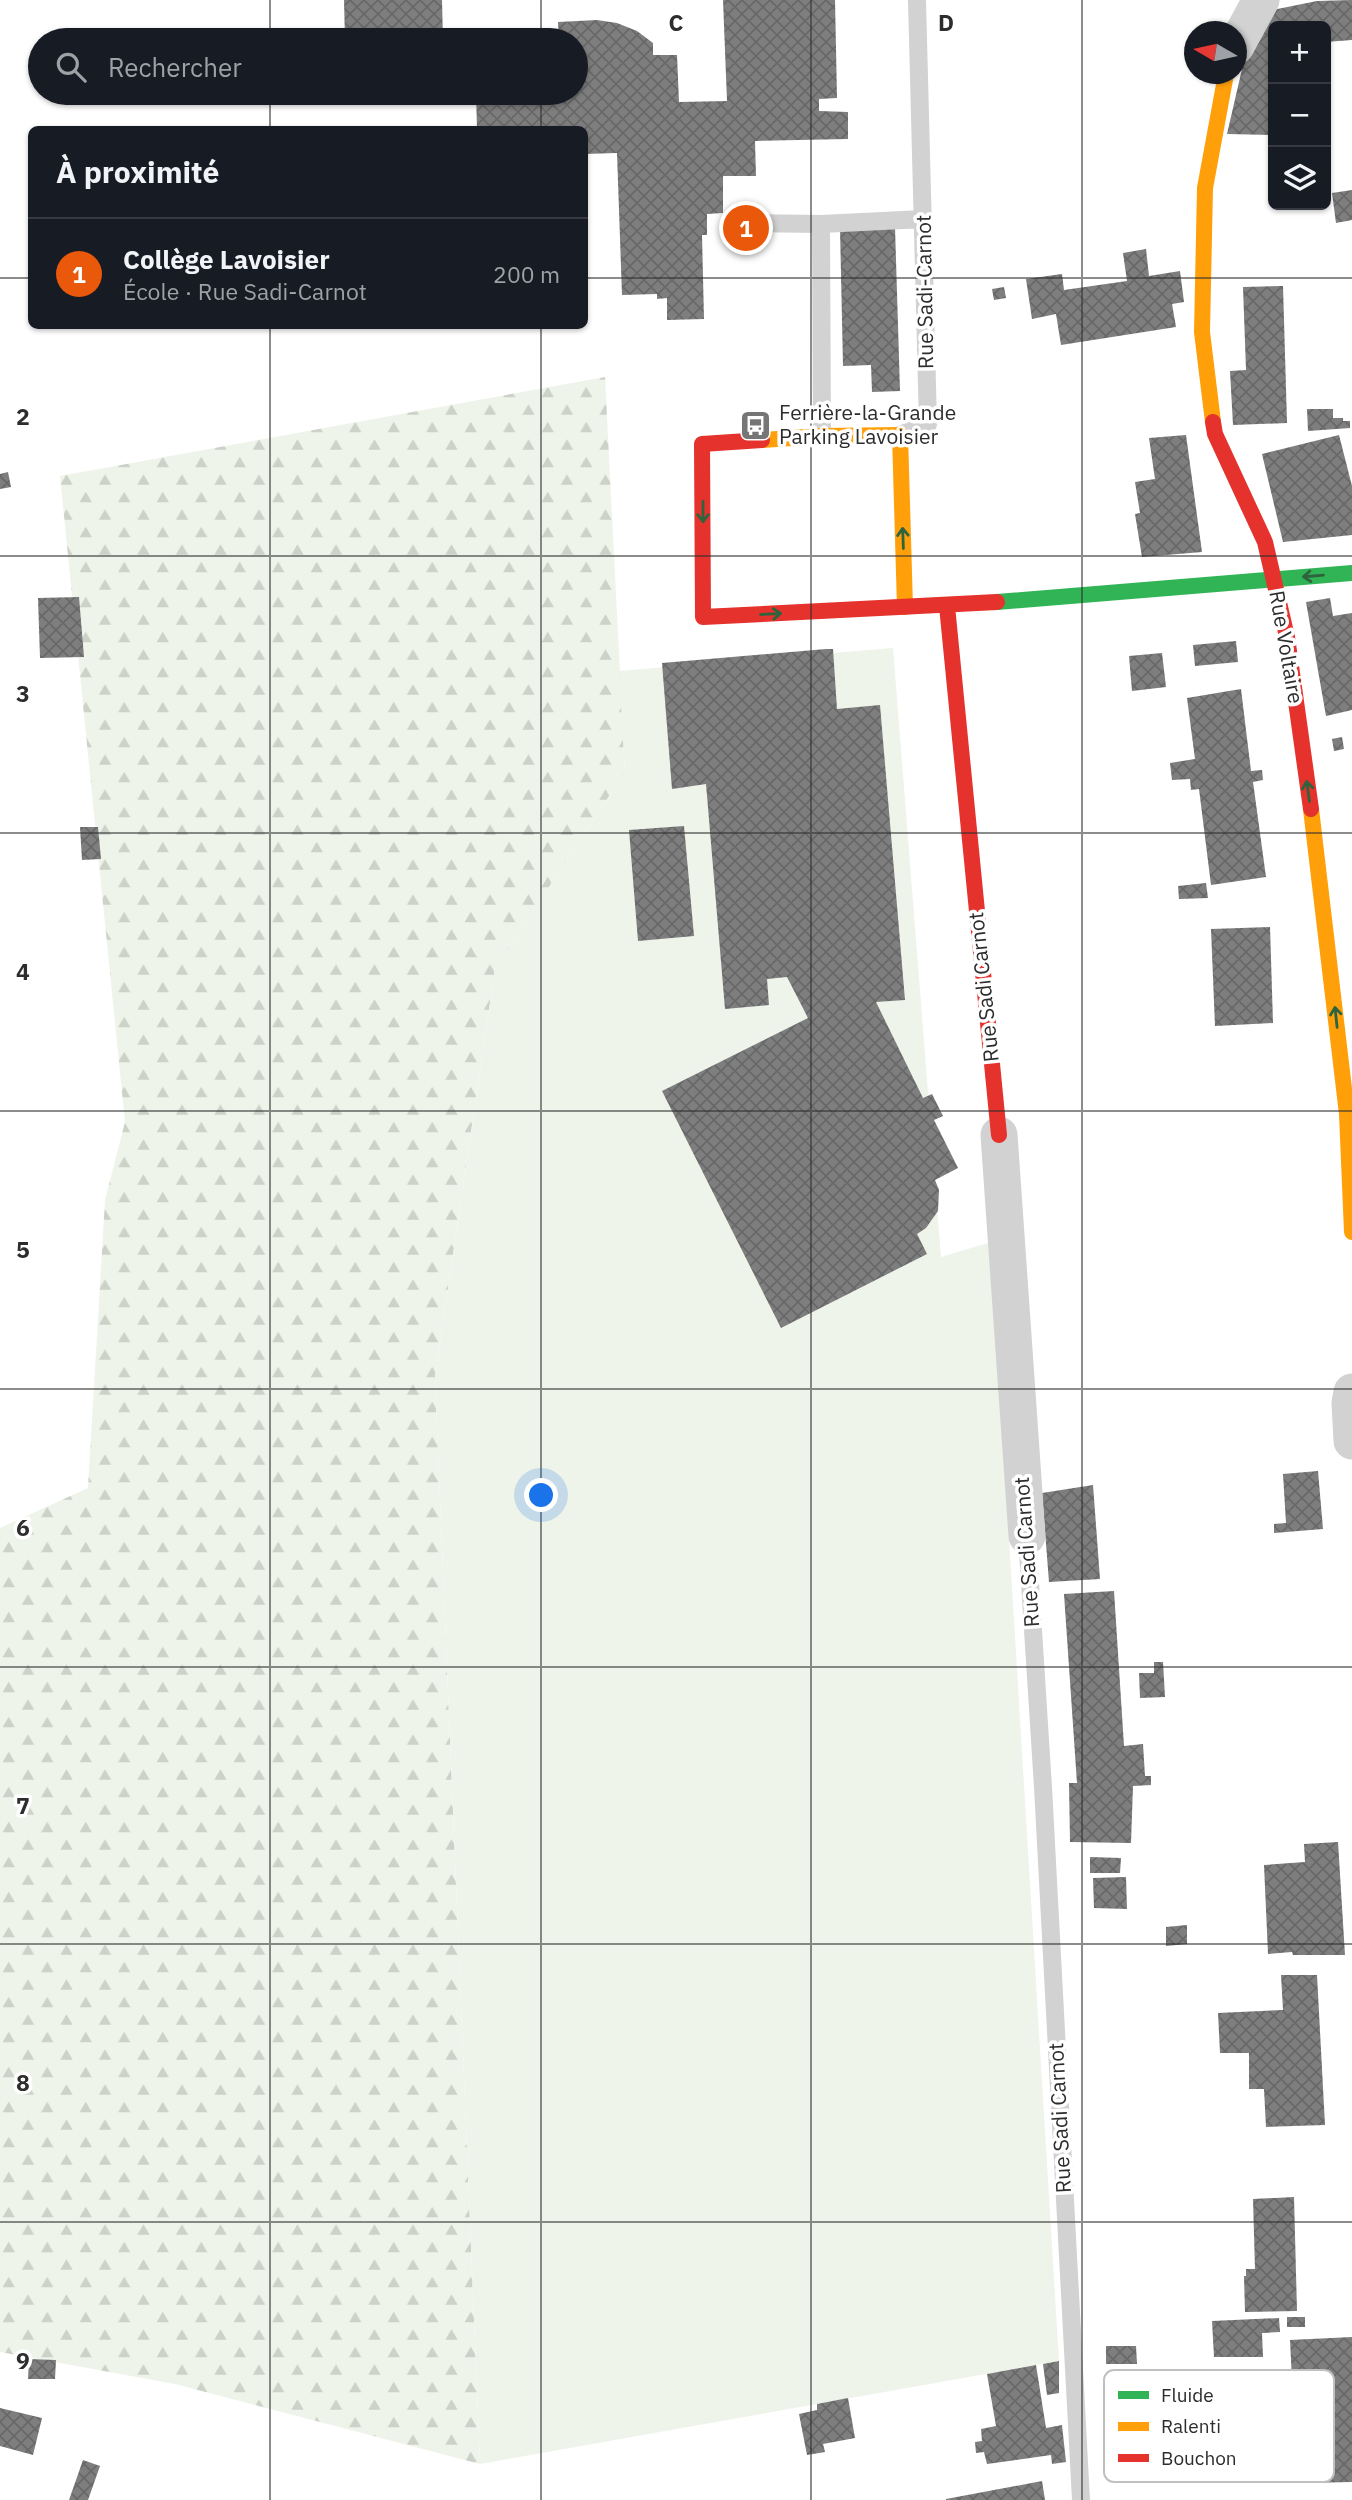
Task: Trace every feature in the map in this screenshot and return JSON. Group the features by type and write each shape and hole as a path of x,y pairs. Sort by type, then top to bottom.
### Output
{"street":[{"path":"1247,27 1261,0"},
{"name":"Rue Voltaire","path":"1224,84 1205,188 1202,332 1215,435 1265,542 1287,637 1319,866 1347,1114 1352,1232"},
{"path":"905,607 900,435 822,436 702,444 703,618 947,606 1352,573"},
{"name":"Rue Sadi Carnot","path":"947,606 999,1135 1027,1536"},
{"path":"1352,1392 1352,1441"}],"lane":[{"name":"Rue Sadi-Carnot","path":"900,435 928,424 918,0"},
{"path":"735,223 821,224 924,219"},
{"path":"821,224 822,436"},
{"name":"Rue Sadi Carnot","path":"1027,1536 1082,2500"}],"green space":[{"path":"605,377 625,772 495,969 435,1377 480,2464 175,2384 0,2352 0,1528 88,1488 105,1200 125,1122 60,476"},
{"path":"893,648 941,1257 991,1242 1059,2361 480,2464 435,1377 495,969 625,772 619,671"}],"building":[{"path":"344,0 442,0 443,28 345,28"},
{"path":"723,0 835,0 837,98 819,99 819,111 848,112 848,139 755,141 756,176 723,176 723,213 707,214 707,235 702,235 704,319 667,320 667,298 657,299 657,294 622,295 617,153 588,154 588,126 477,126 476,105 588,105 588,28 558,28 558,22 597,20 617,23 637,31 653,43 653,55 677,55 679,102 727,101"},
{"path":"1352,0 1352,40 1331,42 1331,21 1268,21 1268,135 1227,134 1239,84 1247,84 1247,58 1268,11 1317,1"},
{"path":"1352,190 1352,220 1336,223 1332,193"},
{"path":"895,227 900,391 872,392 871,365 843,366 840,228"},
{"path":"1146,249 1149,276 1180,271 1184,302 1172,304 1176,327 1061,345 1056,314 1032,319 1026,279 1062,274 1064,290 1127,281 1123,253"},
{"path":"1283,286 1287,423 1233,425 1230,371 1246,370 1243,287"},
{"path":"1004,287 1006,298 994,300 992,289"},
{"path":"1307,409 1333,409 1333,418 1350,421 1350,428 1308,431"},
{"path":"1186,435 1202,552 1142,557 1135,514 1140,513 1135,482 1155,479 1149,438"},
{"path":"1339,435 1352,486 1352,535 1283,542 1262,454"},
{"path":"8,472 11,487 0,489 0,474"},
{"path":"79,597 84,657 40,658 38,598"},
{"path":"1330,598 1333,616 1352,613 1352,710 1326,716 1306,602"},
{"path":"1236,641 1238,662 1195,666 1193,645"},
{"path":"833,649 837,709 880,705 905,1000 876,1002 923,1098 932,1094 943,1116 934,1120 958,1168 935,1180 939,1190 938,1211 926,1228 917,1234 927,1254 781,1328 662,1091 808,1018 787,977 767,979 769,1005 725,1009 706,784 672,789 662,663"},
{"path":"1162,653 1166,687 1132,691 1129,656"},
{"path":"1241,689 1251,771 1262,770 1263,780 1253,782 1266,877 1211,885 1199,789 1191,790 1190,779 1172,780 1170,763 1195,759 1187,698"},
{"path":"1342,737 1344,749 1334,751 1332,739"},
{"path":"684,826 694,936 638,941 629,830"},
{"path":"80,827 98,827 101,859 82,860"},
{"path":"1206,883 1208,898 1179,899 1178,886"},
{"path":"1270,927 1273,1023 1215,1026 1211,929"},
{"path":"1318,1471 1323,1529 1274,1533 1274,1524 1286,1523 1283,1474"},
{"path":"1093,1485 1100,1579 1049,1582 1042,1493"},
{"path":"1114,1591 1124,1746 1143,1744 1145,1776 1151,1776 1151,1785 1133,1786 1131,1843 1070,1842 1069,1783 1077,1783 1064,1594"},
{"path":"1154,1662 1163,1662 1165,1697 1140,1698 1139,1673 1154,1673"},
{"path":"1338,1842 1345,1955 1293,1955 1292,1952 1268,1954 1264,1865 1305,1862 1304,1844"},
{"path":"1090,1857 1121,1858 1120,1873 1090,1873"},
{"path":"1126,1877 1127,1909 1094,1908 1093,1878"},
{"path":"1187,1925 1187,1944 1166,1946 1166,1927"},
{"path":"1281,1975 1317,1975 1325,2125 1266,2127 1264,2089 1249,2089 1249,2053 1220,2053 1218,2013 1283,2010"},
{"path":"1294,2197 1297,2311 1245,2312 1244,2276 1246,2269 1255,2269 1253,2199"},
{"path":"1287,2317 1305,2317 1305,2327 1287,2327"},
{"path":"1279,2318 1280,2332 1262,2333 1263,2357 1214,2357 1212,2321"},
{"path":"1352,2337 1352,2482 1307,2483 1334,2482 1334,2370 1292,2370 1290,2340"},
{"path":"1106,2346 1136,2346 1137,2364 1106,2364"},
{"path":"29,2359 56,2360 55,2379 28,2379"},
{"path":"1059,2361 1059,2393 1047,2395 1043,2364"},
{"path":"1036,2365 1046,2428 1062,2425 1066,2462 1052,2464 1051,2455 987,2464 984,2452 976,2453 975,2442 982,2441 981,2429 996,2426 987,2374"},
{"path":"848,2398 855,2438 823,2444 825,2452 807,2455 799,2414 817,2410 817,2404"},
{"path":"0,2408 42,2418 33,2455 0,2446"},
{"path":"83,2460 100,2466 88,2500 69,2500"},
{"path":"1042,2481 1045,2500 946,2500 946,2499"}],"traffic: fast":[{"path":"997,602 1352,573"}],"traffic: slow":[{"path":"1213,422 1202,332 1205,188 1224,84"},
{"path":"762,440 900,435 905,607"},
{"path":"1311,809 1347,1114 1352,1232"}],"traffic: jam":[{"path":"1213,422 1215,434 1265,542 1287,637 1311,809"},
{"path":"762,440 702,444 703,617 997,602"},
{"path":"947,606 999,1135"}],"place":[{"name":"Collège Lavoisier","path":"746,228"},
{"name":"Ferrière-la-Grande Parking Lavoisier","path":"756,425"}]}
